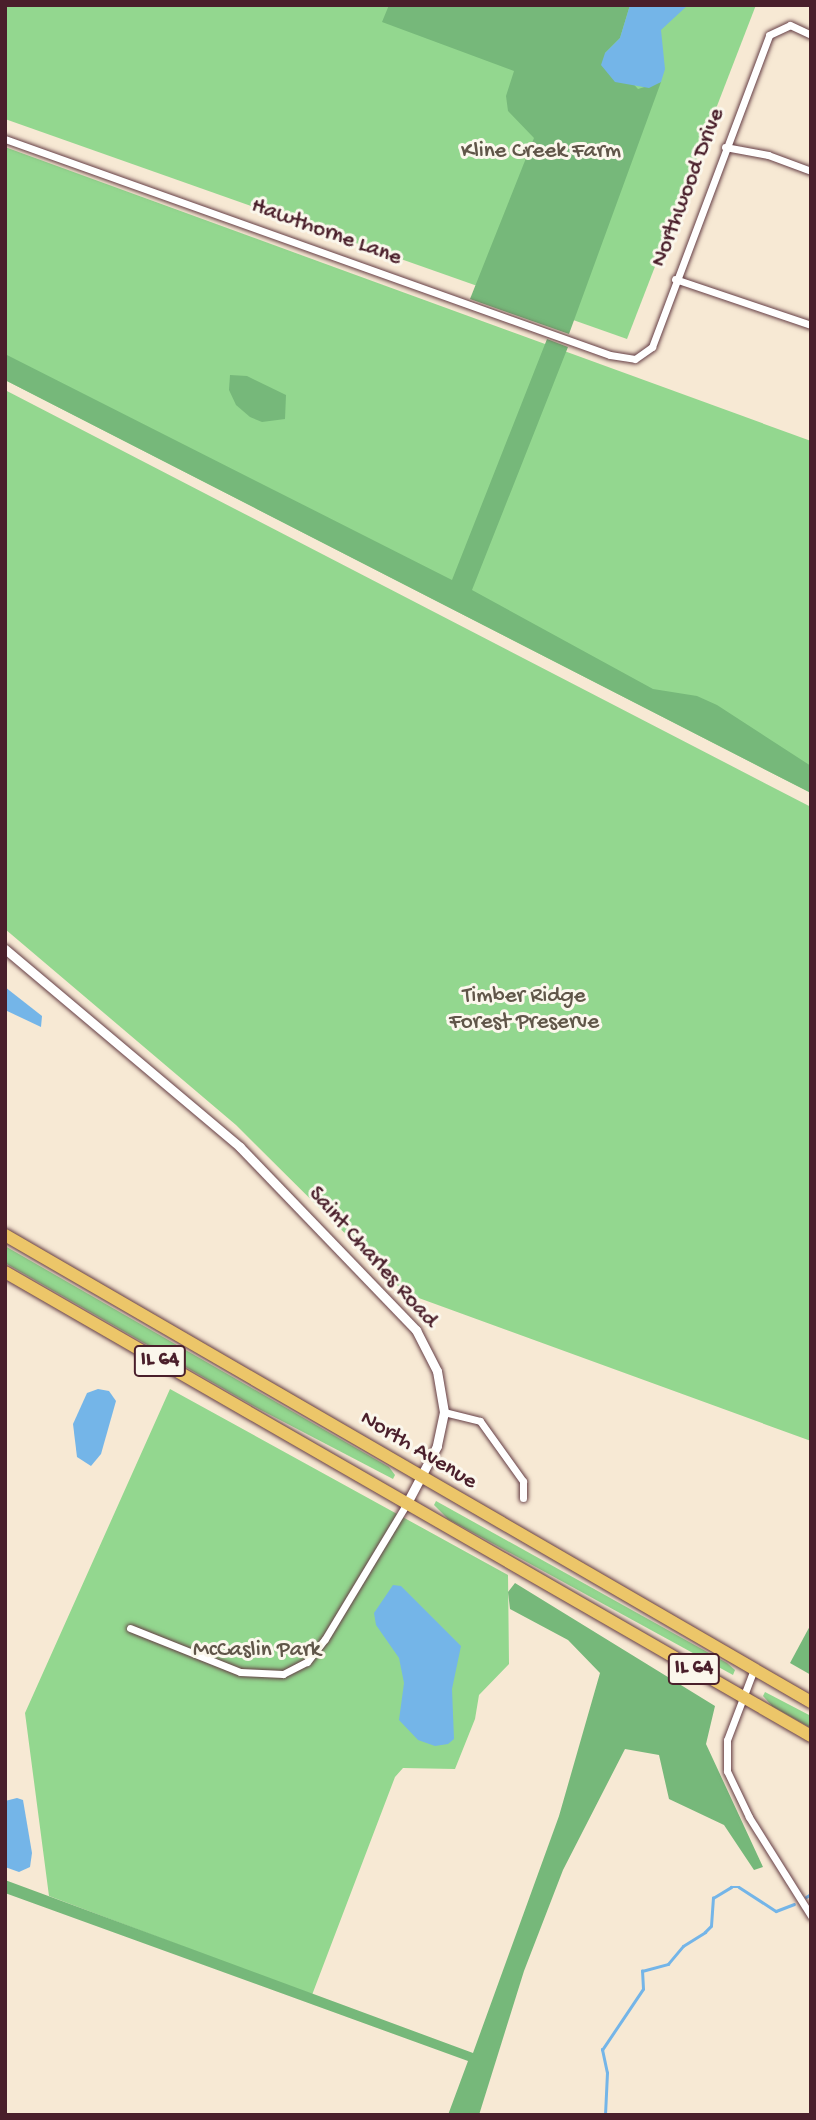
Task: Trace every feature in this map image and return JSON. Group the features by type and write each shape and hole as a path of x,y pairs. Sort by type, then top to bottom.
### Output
{"main road":[{"name":"North Avenue","path":"5,1235 811,1702"},
{"name":"IL 64","path":"5,1272 811,1736"}],"street":[{"name":"Northwood Drive","path":"635,359 652,347 675,279 769,36 777,28 790,25 811,34"},
{"name":"Hawthorne Lane","path":"5,139 610,355 635,359"},
{"path":"725,147 768,155 811,171"},
{"path":"675,279 811,326"},
{"name":"Saint Charles Road","path":"5,949 240,1147 366,1274 425,1344 437,1371 444,1412 437,1447 422,1478 325,1639 307,1662 283,1674 240,1672 130,1628"},
{"path":"444,1412 480,1421 523,1481 523,1498"},
{"path":"754,1669 740,1696 727,1741 727,1771 811,1916"}],"green space":[{"name":"Kline Creek Farm","path":"5,5 756,5 627,339 5,119"},
{"path":"389,5 630,5 620,38 605,53 638,89 661,82 569,334 470,299 534,138 508,111 506,96 514,71 382,22"},
{"path":"5,147 811,441 811,793 5,380"},
{"path":"547,339 568,347 472,590 653,689 697,696 717,705 811,766 811,793 5,380 5,354 452,580"},
{"path":"230,375 247,376 286,395 285,419 262,422 250,417 236,405 229,390"},
{"name":"Timber Ridge Forest Preserve","path":"5,390 811,807 811,1441 405,1293 236,1125 5,929"},
{"path":"5,1246 389,1467 395,1475 393,1479 257,1408 5,1263"},
{"name":"McCaslin Park","path":"170,1389 508,1575 509,1664 479,1695 475,1719 455,1769 403,1768 395,1777 312,1995 49,1896 25,1713"},
{"path":"436,1501 727,1663 735,1670 733,1675 448,1519 434,1505"},
{"path":"515,1583 715,1706 706,1744 763,1867 754,1870 724,1825 669,1799 659,1755 625,1749 563,1870 524,1971 479,2115 448,2115 468,2061 5,1893 5,1880 473,2053 559,1816 600,1673 568,1640 510,1609 508,1592"},
{"path":"811,1624 811,1675 790,1663"},
{"path":"765,1692 811,1716 811,1728 772,1706 763,1696"}],"water":[{"path":"630,5 688,5 661,30 665,69 661,82 649,88 615,82 601,65 605,53 620,38"},
{"path":"5,987 42,1016 41,1027 5,1010"},
{"path":"98,1389 109,1391 116,1401 101,1454 91,1466 77,1457 73,1424 87,1393"},
{"path":"393,1585 401,1586 461,1646 452,1689 454,1739 448,1744 435,1746 418,1740 399,1720 404,1683 399,1658 376,1625 374,1613"},
{"path":"17,1798 23,1800 32,1853 30,1867 19,1872 5,1867 5,1801"}],"waterway":[{"path":"605,2115 607,2073 602,2050 643,1989 642,1971 668,1964 683,1946 705,1932 711,1926 713,1898 731,1887 739,1887 776,1911 794,1904"},
{"path":"806,1897 811,1894"}]}
